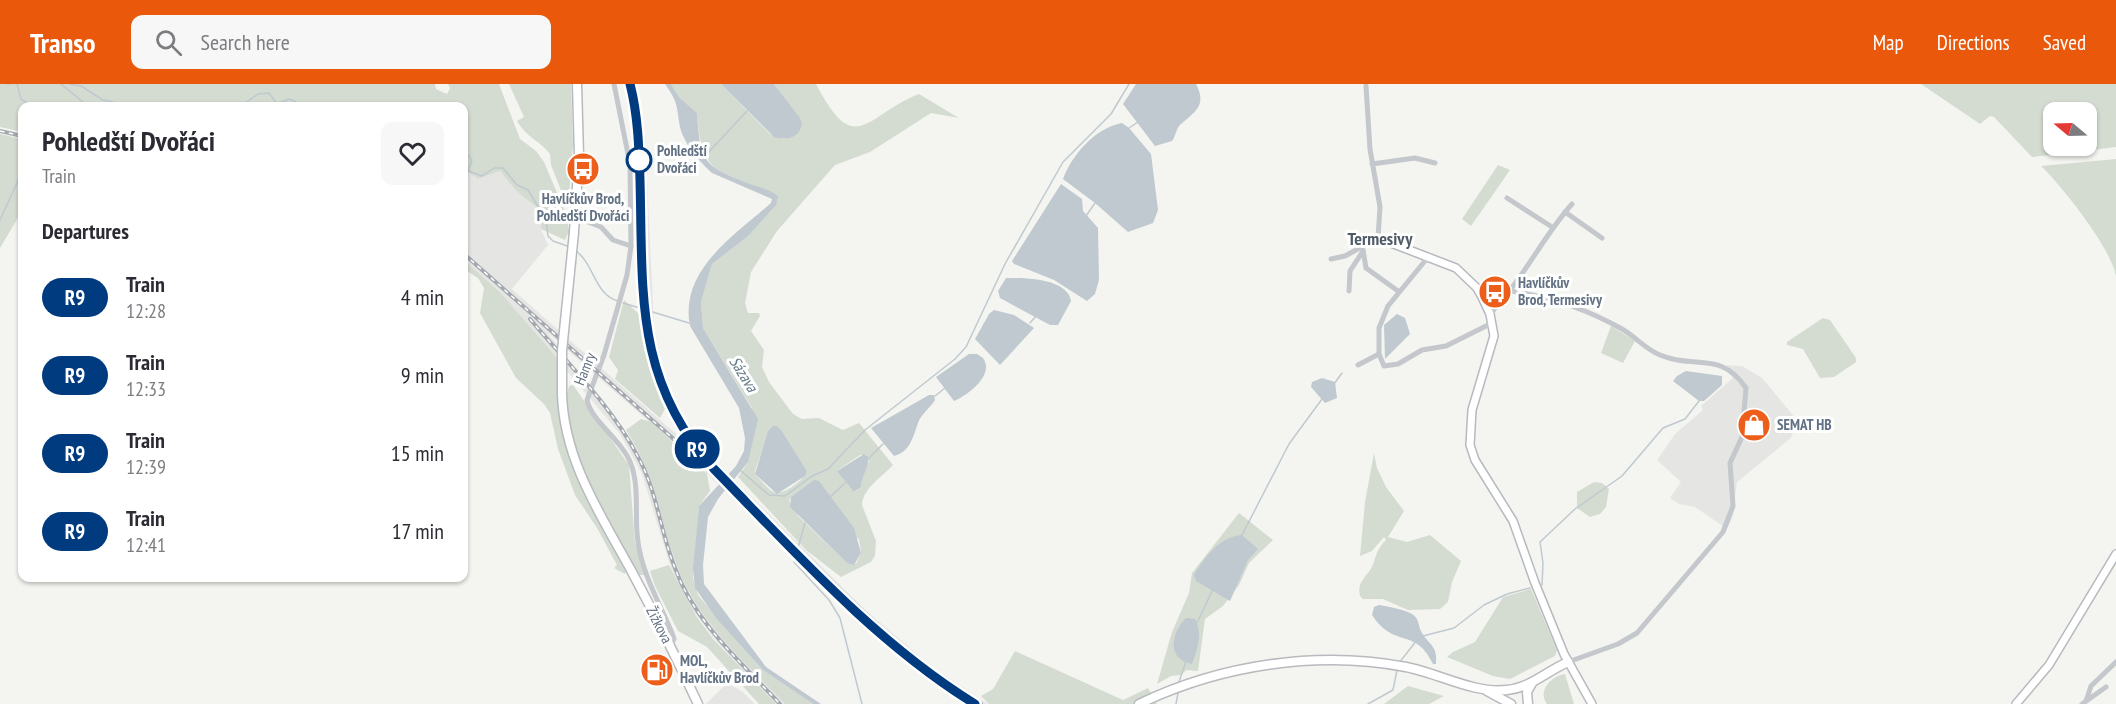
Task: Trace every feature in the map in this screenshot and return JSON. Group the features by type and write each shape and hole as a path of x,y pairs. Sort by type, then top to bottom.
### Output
{"main road":[{"name":"Žižkova","path":"577,84 579,156 562,351 562,394 566,430 573,458 588,494 670,645 698,704"},
{"path":"1140,704 1184,685 1274,664 1330,660 1385,663 1481,688 1510,690 1532,683 1568,662"},
{"path":"1528,704 1527,692 1532,683"},
{"path":"1481,688 1498,704"},
{"path":"1481,688 1511,704"}],"street":[{"name":"Hamry","path":"614,84 630,164 632,246 618,307 604,355 589,390 588,404 619,442 631,463 636,486 640,553 674,636 670,645"},
{"path":"1366,86 1372,164 1380,207 1378,238"},
{"path":"1372,164 1416,158 1435,163"},
{"path":"1507,198 1552,227"},
{"path":"1430,256 1398,291 1381,321 1379,354 1384,366 1398,364 1408,356 1446,346 1491,320 1508,290 1528,267 1552,227 1572,204"},
{"path":"1565,212 1602,238"},
{"path":"575,217 601,226 613,240 632,246"},
{"path":"1331,259 1365,247 1378,238"},
{"path":"1378,238 1430,256 1455,268 1477,288 1491,320 1494,336 1472,410 1470,445 1475,460 1513,521 1534,583 1568,662 1592,704"},
{"path":"1349,291 1350,271 1365,247"},
{"path":"1365,247 1366,268 1398,291"},
{"path":"1477,288 1508,290 1555,300 1623,329 1649,350 1663,357 1724,365 1746,388 1742,437 1730,463 1733,506 1723,532 1637,633 1623,642 1568,662"},
{"path":"1358,364 1379,354"},
{"path":"2016,704 2049,665 2116,554"},
{"path":"2084,703 2089,691 2116,662"},
{"path":"2084,703 2106,687"},
{"path":"2082,688 2089,691"}],"shaded area":[{"path":"0,84 435,84 436,89 447,94 450,88 448,84 499,84 520,139 536,151 544,162 566,214 569,231 565,240 541,229 537,209 500,171 478,179 468,172 468,102 18,102 18,131 0,127"},
{"path":"509,84 571,84 573,145 568,208 551,165 550,154 525,132 517,121 524,117"},
{"path":"626,84 637,84 645,133 654,328 664,372 680,411 720,465 864,609 931,666 988,704 963,704 890,650 696,463 547,332 635,444 654,486 673,553 689,592 711,625 785,704 775,704 717,642 689,606 671,568 642,474 620,434 501,293 468,264 468,172 478,179 500,171 518,192 530,199 541,217 541,229 548,245 512,289 686,443 657,386 643,330 634,134"},
{"path":"665,84 671,84 679,97 697,113 700,143 708,162 725,174 778,196 776,205 747,237 712,264 701,302 703,328 758,419 748,462 718,499 708,517 703,565 704,584 766,667 821,704 813,704 763,670 717,619 695,588 693,569 699,506 736,466 744,451 745,438 739,408 690,326 689,306 693,288 701,271 727,241 771,203 772,199 712,173 702,164 685,140 675,101"},
{"path":"671,84 721,84 770,134 783,139 796,135 802,122 774,84 816,84 841,121 852,126 873,120 919,94 959,118 931,113 870,152 835,165 777,231 751,272 745,303 748,313 759,313 760,316 751,331 764,350 762,367 769,382 793,414 802,419 819,418 843,430 859,423 893,465 869,488 863,499 862,505 876,541 875,556 871,562 841,577 806,550 738,477 748,462 752,408 703,328 701,302 712,264 747,237 778,196 730,177 710,162 699,135 697,113 679,97","holes":["778,427 807,471 793,486 778,493 767,487 755,471 769,430","860,455 866,455 869,461 862,475 861,487 855,492 838,470","791,497 859,539 861,553 856,564 847,563 798,516 789,501"]},
{"path":"721,84 774,84 800,118 802,123 799,132 784,139 774,137"},
{"path":"1136,84 1196,84 1200,97 1198,107 1179,126 1172,141 1155,146 1123,104"},
{"path":"1921,84 2116,84 2116,147 2097,149 2097,102 2043,102 2043,156 2032,157 1994,117 1990,116 1980,124"},
{"path":"1122,123 1151,154 1158,210 1153,223 1128,232 1063,179 1072,161 1086,144 1103,130"},
{"path":"0,134 18,138 18,218 0,248"},
{"path":"2116,159 2116,276 2096,234 2073,202 2041,166"},
{"path":"1498,165 1510,170 1471,226 1462,219"},
{"path":"1061,184 1082,199 1083,211 1098,228 1099,280 1095,294 1087,301 1054,280 1014,264 1012,261"},
{"path":"468,264 501,293 557,358 558,409 569,459 585,496 626,572 625,574 614,568 617,565 597,528 575,495 558,449 550,413 544,404 516,378 480,313 484,288 478,278 468,272"},
{"path":"1006,278 1044,281 1068,293 1071,301 1058,325 1050,325 1000,298 998,291"},
{"path":"624,300 641,316 650,366 666,407 660,418 615,379 618,370 609,357"},
{"path":"994,310 1014,315 1034,328 1000,365 975,339 989,314"},
{"path":"1397,314 1405,318 1410,334 1385,359 1384,325"},
{"path":"1823,318 1830,320 1856,358 1856,362 1834,377 1820,378 1803,349 1787,345 1787,342"},
{"path":"1611,326 1635,341 1623,363 1601,353"},
{"path":"969,354 977,354 983,358 986,371 978,384 954,401 936,377"},
{"path":"1727,365 1742,366 1762,378 1797,420 1791,438 1737,482 1733,515 1727,529 1695,507 1679,504 1670,498 1681,482 1657,460 1675,434 1703,410 1701,406 1733,378 1725,369"},
{"path":"1686,371 1722,376 1722,385 1704,401 1699,401 1673,381"},
{"path":"1322,378 1335,382 1337,398 1325,403 1311,387 1312,382"},
{"path":"573,385 629,465 635,543 645,575 639,575 601,509 578,457 570,432 567,408 569,386"},
{"path":"929,395 934,395 935,400 919,420 907,447 894,456 871,428"},
{"path":"641,419 651,422 707,474 710,491 699,506 693,577 698,595 763,670 813,704 785,704 729,646 693,598 675,561 645,467 626,430"},
{"path":"773,426 781,430 807,471 805,476 777,494 755,474 768,431"},
{"path":"1374,453 1377,468 1386,487 1404,511 1388,537 1407,542 1430,535 1461,561 1452,582 1448,602 1440,609 1408,610 1383,599 1363,599 1360,596 1359,588 1362,581 1386,540 1384,537 1372,551 1360,556 1365,502"},
{"path":"864,454 868,457 868,464 861,487 854,492 837,471"},
{"path":"814,480 819,481 854,528 861,553 854,565 847,563 790,507 791,497"},
{"path":"1594,482 1602,483 1609,489 1606,507 1600,514 1590,517 1577,508 1577,492"},
{"path":"1239,513 1273,540 1249,563 1239,585 1223,606 1205,619 1198,671 1187,670 1157,684 1172,632 1189,593 1192,573"},
{"path":"1242,535 1258,549 1248,560 1230,601 1196,581 1194,575 1208,555 1220,544"},
{"path":"669,565 696,616 714,640 776,704 759,704 707,647 678,631 655,586 650,571"},
{"path":"1531,589 1557,650 1555,656 1510,679 1493,676 1447,657 1475,642 1503,597"},
{"path":"1379,605 1401,609 1414,616 1423,635 1434,648 1436,664 1433,664 1419,645 1380,626 1372,615 1374,607"},
{"path":"1186,618 1195,619 1199,630 1192,664 1178,657 1174,645 1177,631"},
{"path":"1015,651 1123,700 1148,688 1157,704 989,704 981,696 993,689"},
{"path":"1565,674 1574,704 1547,704 1544,694 1547,685 1555,678"},
{"path":"727,683 743,692 755,704 706,704"},
{"path":"1408,686 1444,696 1429,704 1384,704"}],"waterway":[{"path":"17,84 21,99 26,102"},
{"path":"61,84 83,102"},
{"path":"69,84 81,86 103,100 112,102"},
{"path":"740,470 769,495 785,496 812,476 828,469 865,430 955,359 966,347 1005,264 1063,162 1111,114 1129,84"},
{"path":"247,102 258,94 269,93 276,102"},
{"path":"282,102 289,99 296,102"},
{"path":"705,156 747,111"},
{"path":"1129,128 1138,122"},
{"path":"468,155 472,160 468,171"},
{"path":"468,171 482,176 494,168 503,168 517,185 528,190 546,220 548,236 553,241 570,247"},
{"path":"0,220 18,181"},
{"path":"1086,216 1095,203"},
{"path":"576,251 587,263 604,292 610,298 618,301"},
{"path":"623,303 689,323"},
{"path":"1030,323 1036,316"},
{"path":"1334,384 1342,373"},
{"path":"935,396 945,388"},
{"path":"1241,537 1289,444 1322,399"},
{"path":"1542,585 1543,563 1540,542 1575,509 1622,476 1663,428 1685,419 1699,401"},
{"path":"867,460 883,444"},
{"path":"829,498 845,483"},
{"path":"805,523 794,562 829,600 840,618 862,704"},
{"path":"1423,636 1454,628 1484,605 1507,594 1530,588"},
{"path":"1197,623 1213,589"},
{"path":"1399,663 1417,640"},
{"path":"1178,685 1186,661"},
{"path":"1368,704 1393,690 1397,670"},
{"path":"1176,704 1178,693"}],"railway":[{"path":"633,84 643,148 647,310 658,366 676,412 689,433 723,474 831,582 903,647 981,704"},
{"path":"0,131 18,135"},
{"path":"468,258 711,472"},
{"path":"530,319 601,401 637,455 654,496 675,568 694,607 720,641 780,704"}],"train":[{"name":"R9","path":"630,84 638,134 646,330 657,375 674,415 692,443 714,469 860,614 911,659 975,704"}],"place":[{"name":"Pohledští Dvořáci","path":"639,160"},
{"name":"Havlíčkův Brod, Pohledští Dvořáci","path":"583,169"},
{"name":"Havlíčkův Brod, Termesivy","path":"1495,292"},
{"name":"SEMAT HB","path":"1754,425"},
{"name":"MOL, Havlíčkův Brod","path":"657,670"}],"district":[{"name":"Termesivy","path":"1380,239"}],"water label":[{"name":"Sázava","path":"744,374"}]}
